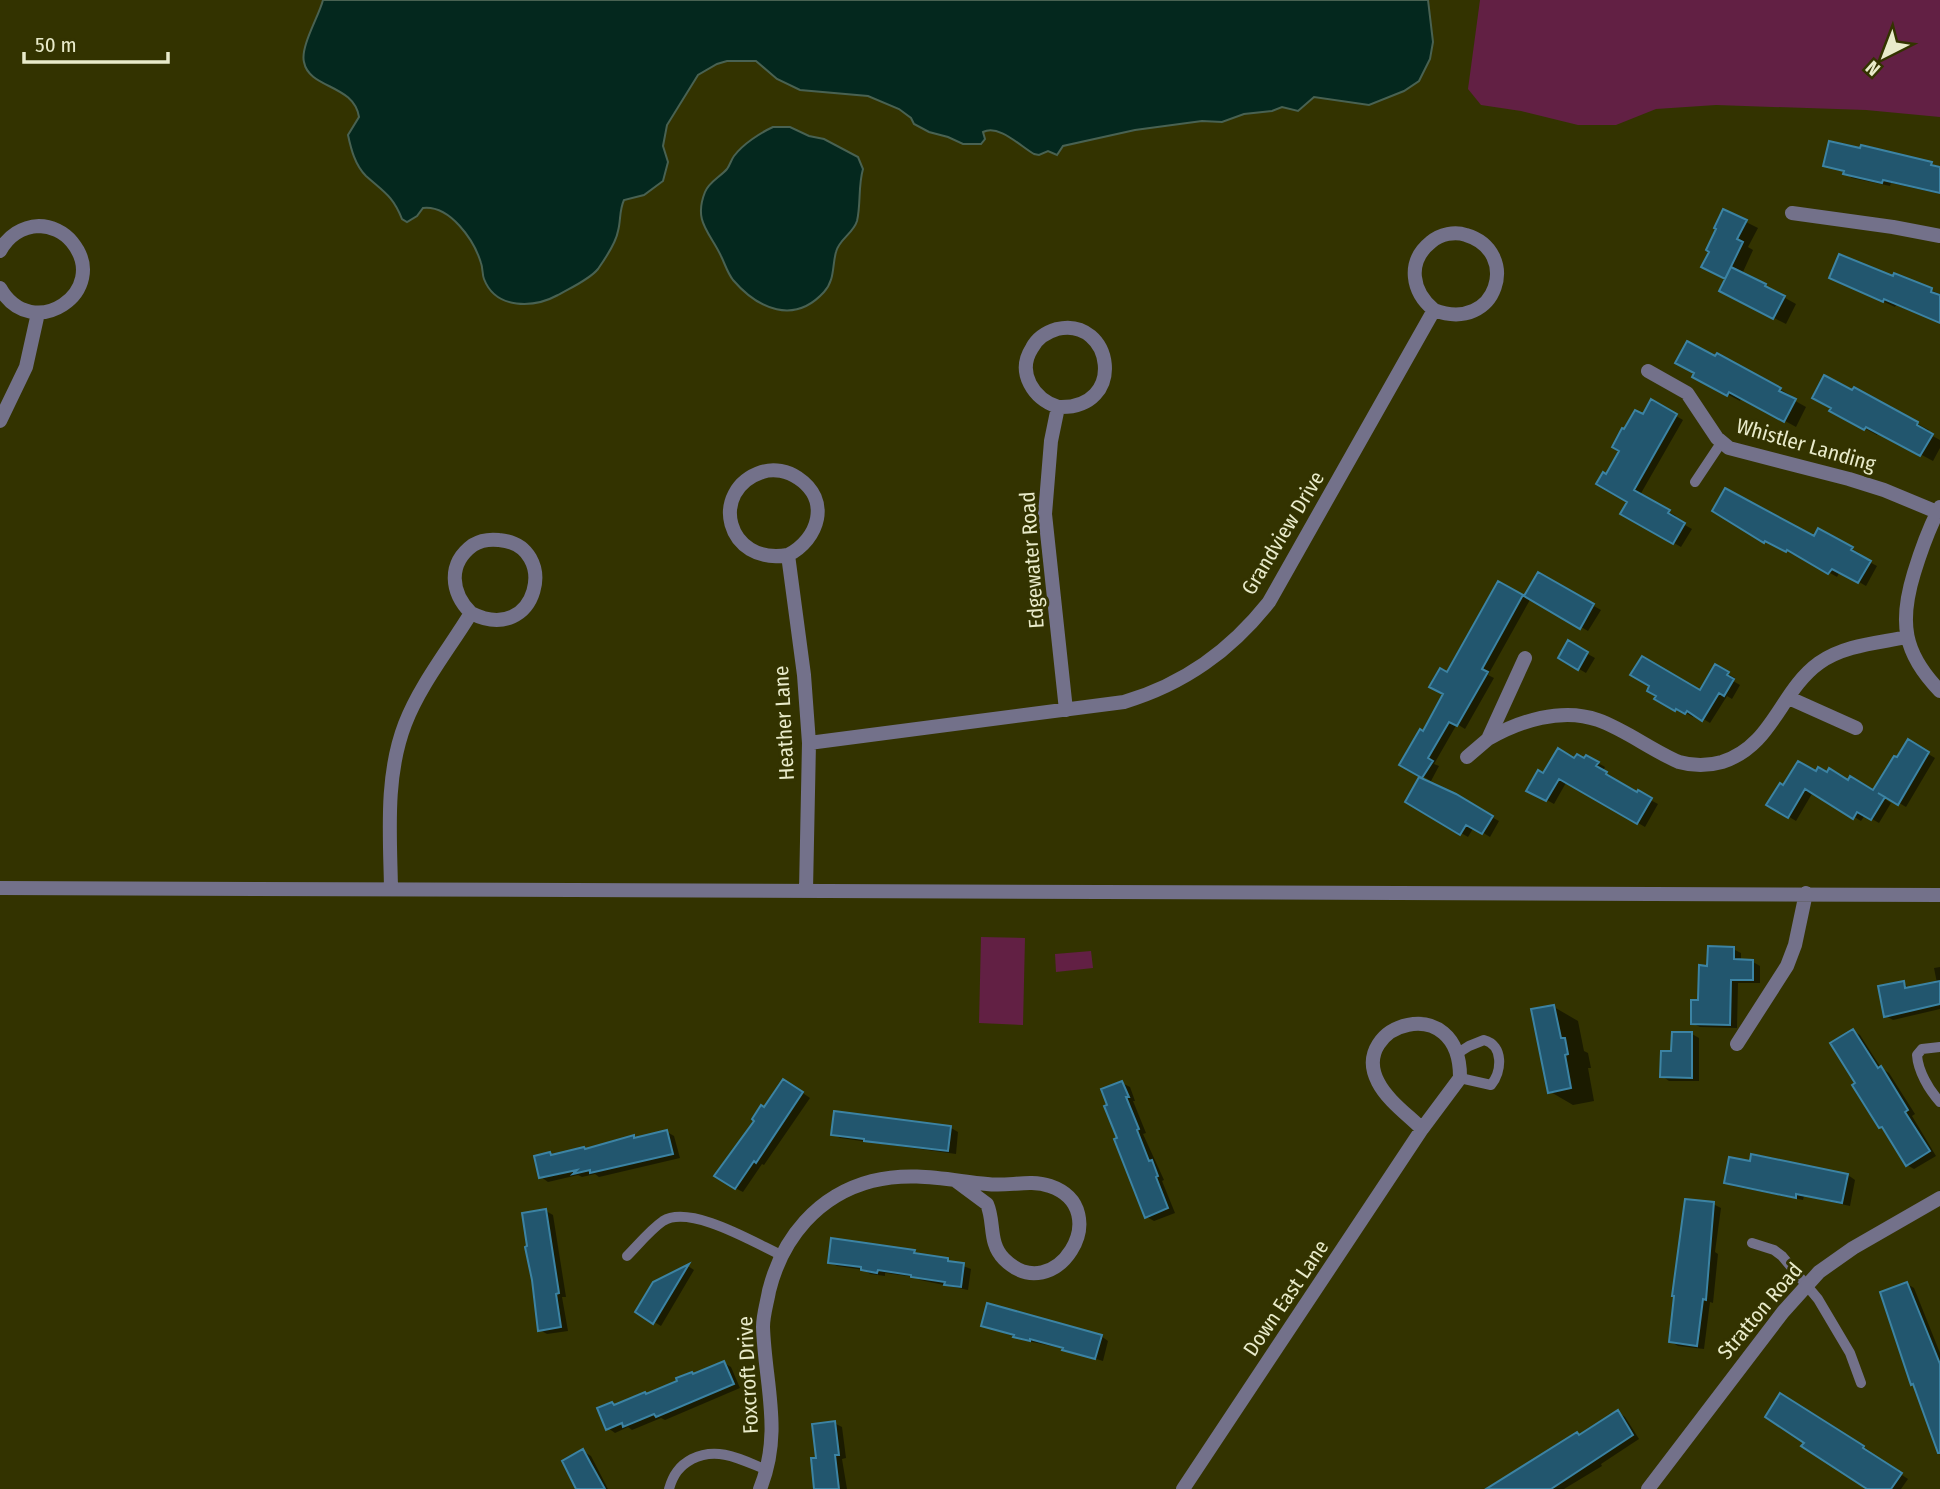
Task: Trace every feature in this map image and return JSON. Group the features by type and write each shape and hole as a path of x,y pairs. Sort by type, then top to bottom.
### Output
{"street":[{"path":"1792,213 1940,236"},
{"path":"0,251 16,233 36,226 56,230 74,244 83,272 76,293 59,308 38,313 13,304 0,288"},
{"path":"1448,233 1462,233 1476,238 1494,258 1497,270 1492,296 1472,313 1460,316 1434,310 1423,301 1416,289 1414,274 1420,254 1435,238 1448,233"},
{"name":"Grandview Drive","path":"809,743 1124,702 1164,688 1202,667 1238,637 1269,602 1434,310"},
{"path":"0,421 26,367 38,313"},
{"path":"1060,328 1073,329 1095,340 1102,351 1105,375 1101,387 1083,404 1071,408 1058,407 1046,403 1030,385 1026,373 1027,361 1038,339 1048,332 1060,328"},
{"name":"Whistler Landing","path":"1647,372 1687,393 1721,443 1736,451 1825,472 1939,510 1917,562 1906,602 1905,624 1907,637 1920,668 1940,691"},
{"name":"Edgewater Road","path":"1058,407 1051,440 1045,514 1066,710"},
{"path":"768,470 782,471 801,480 814,497 818,511 811,538 801,549 788,555 774,558 747,548 737,538 731,524 732,503 742,484 754,475 768,470"},
{"path":"491,539 506,540 518,546 528,555 534,567 536,580 528,604 520,613 508,619 495,621 471,614 461,603 455,590 454,576 461,556 478,542 491,539"},
{"name":"Heather Lane","path":"788,555 803,665 809,743 806,890"},
{"path":"391,888 391,787 395,756 405,723 417,699 471,614"},
{"path":"1466,757 1501,732 1540,719 1579,715 1612,726 1679,762 1707,765 1734,758 1753,745 1772,724 1803,679 1819,663 1837,653 1907,637"},
{"path":"1488,739 1525,658"},
{"path":"1789,698 1856,728"},
{"path":"0,888 1940,895"},
{"path":"1737,1044 1787,966 1795,945 1806,893"},
{"path":"1422,1129 1378,1082 1374,1064 1379,1046 1401,1025 1417,1023 1429,1026 1446,1035 1458,1053 1460,1078"},
{"name":"Down East Lane","path":"1183,1489 1422,1129 1460,1078"},
{"name":"Foxcroft Drive","path":"760,1489 772,1443 772,1415 763,1326 772,1281 781,1255 792,1237 812,1213 829,1199 851,1188 896,1176 927,1175 991,1185 1032,1183 1059,1191 1070,1201 1079,1220 1079,1235 1074,1248 1065,1260 1046,1271 1031,1272 1011,1265 1000,1255 993,1242 987,1204 956,1181"},
{"name":"Stratton Road","path":"1648,1489 1775,1322 1819,1272 1853,1248 1940,1198"}],"lane":[{"path":"1695,482 1721,443"},
{"path":"1458,1053 1484,1040 1492,1043 1498,1051 1498,1071 1492,1085 1460,1078"},
{"path":"1940,1047 1922,1049 1917,1055 1917,1062 1940,1102"},
{"path":"627,1256 664,1220 680,1217 713,1224 781,1255"},
{"path":"1752,1243 1774,1250 1792,1266 1826,1308 1856,1365 1861,1383"},
{"path":"669,1489 680,1467 709,1453 731,1456 767,1470"}],"shaded area":[{"path":"323,0 1428,0 1433,42 1430,59 1419,81 1404,91 1369,105 1314,97 1298,111 1282,107 1272,111 1244,114 1222,122 1202,121 1135,130 1063,146 1057,155 1048,151 1034,154 1002,133 989,130 983,132 985,139 981,144 963,144 929,132 914,124 911,118 899,109 868,96 800,90 777,79 756,61 727,61 698,75 667,125 663,146 668,162 663,181 644,195 624,200 615,241 598,269 585,280 558,295 538,302 516,304 497,296 490,289 473,244 451,218 442,212 423,208 407,222 402,219 387,195 359,167 348,135 359,117 355,106 341,92 314,77 304,62 307,40"},
{"path":"1480,0 1940,0 1940,117 1866,110 1716,105 1656,109 1616,125 1578,125 1521,111 1481,105 1468,89"},
{"path":"773,127 790,127 809,136 824,139 858,157 863,169 857,221 838,247 828,287 813,302 789,310 765,305 733,280 704,226 701,211 707,188 712,182 727,169 738,152 752,139"},
{"path":"981,937 1025,938 1023,1025 979,1023"},
{"path":"1091,951 1093,968 1056,972 1055,954"}],"building":[{"path":"1829,141 1860,148 1861,145 1932,162 1931,165 1940,167 1940,193 1843,174 1844,171 1823,166"},
{"path":"1723,209 1747,220 1737,239 1743,242 1725,279 1701,267 1709,252 1706,250"},
{"path":"1839,254 1893,276 1894,273 1932,288 1931,292 1940,295 1940,323 1829,278"},
{"path":"1731,267 1785,296 1773,319 1719,291"},
{"path":"1687,341 1715,356 1717,353 1796,399 1784,422 1729,392 1727,396 1692,377 1694,373 1675,363"},
{"path":"1824,375 1852,390 1854,387 1918,422 1917,425 1933,434 1920,456 1866,427 1864,430 1829,411 1831,408 1812,398"},
{"path":"1651,399 1677,414 1634,490 1670,510 1668,513 1685,523 1673,544 1620,514 1627,502 1596,484 1603,472 1606,474 1619,451 1612,447 1622,428 1624,429 1635,410 1643,414"},
{"path":"1725,488 1814,536 1818,528 1853,547 1851,550 1871,561 1858,583 1832,569 1828,574 1787,550 1786,552 1765,541 1764,543 1712,511"},
{"path":"1538,572 1594,604 1580,629 1524,596"},
{"path":"1498,581 1523,595 1482,669 1488,672 1457,726 1449,722 1428,758 1433,761 1422,778 1399,765 1420,729 1423,731 1443,694 1429,687 1440,668 1447,672"},
{"path":"1568,640 1588,652 1578,670 1558,658"},
{"path":"1642,656 1700,690 1715,664 1729,672 1727,675 1734,679 1724,696 1719,693 1702,721 1687,711 1685,714 1676,709 1675,711 1654,699 1656,696 1647,691 1649,686 1630,675"},
{"path":"1908,739 1929,752 1898,805 1885,797 1871,820 1857,812 1853,819 1805,789 1788,818 1766,805 1798,761 1816,771 1818,767 1827,772 1829,768 1848,780 1850,776 1873,790"},
{"path":"1558,748 1574,758 1577,754 1584,758 1586,755 1599,762 1596,766 1607,772 1606,774 1652,798 1637,824 1559,779 1546,801 1526,791 1538,770 1543,773"},
{"path":"1419,777 1456,794 1493,816 1482,834 1466,825 1460,835 1405,802"},
{"path":"1708,946 1734,947 1734,959 1753,960 1753,980 1731,980 1730,1025 1691,1024 1691,1000 1698,1000 1699,965 1707,966"},
{"path":"1904,981 1905,988 1940,981 1940,1004 1884,1017 1878,986"},
{"path":"1554,1005 1561,1038 1565,1038 1571,1088 1548,1093 1531,1009"},
{"path":"1853,1029 1878,1068 1881,1066 1908,1110 1905,1112 1930,1151 1906,1166 1852,1085 1855,1083 1830,1043"},
{"path":"1672,1032 1692,1032 1692,1078 1660,1077 1661,1051 1671,1051"},
{"path":"783,1079 803,1092 756,1163 754,1161 735,1189 714,1176 754,1121 752,1119 761,1105 764,1107"},
{"path":"1122,1081 1139,1129 1137,1130 1149,1161 1152,1160 1168,1208 1145,1218 1114,1139 1117,1138 1104,1106 1107,1105 1101,1089"},
{"path":"834,1111 951,1126 948,1151 831,1135"},
{"path":"667,1130 673,1154 590,1173 590,1170 573,1174 577,1170 539,1178 534,1156 584,1147 585,1149 634,1135 634,1138"},
{"path":"1751,1154 1848,1174 1842,1203 1796,1194 1796,1198 1724,1183 1729,1157 1750,1161"},
{"path":"1685,1199 1714,1202 1706,1300 1703,1299 1697,1346 1669,1342 1672,1296"},
{"path":"546,1209 559,1293 556,1294 561,1327 538,1331 522,1213"},
{"path":"831,1238 915,1250 914,1253 964,1263 961,1287 911,1275 878,1270 877,1273 861,1270 861,1267 828,1263"},
{"path":"689,1264 653,1324 635,1312 653,1282"},
{"path":"1907,1282 1940,1364 1940,1453 1913,1384 1911,1385 1880,1292"},
{"path":"987,1303 1102,1335 1095,1359 981,1326"},
{"path":"724,1361 734,1384 656,1417 654,1414 623,1427 622,1423 606,1430 597,1408 612,1402 614,1405 645,1392 646,1394 677,1381 676,1378"},
{"path":"1780,1393 1902,1473 1891,1489 1867,1489 1801,1446 1804,1443 1765,1417"},
{"path":"1618,1410 1633,1435 1551,1489 1486,1489 1577,1432 1579,1435"},
{"path":"835,1421 839,1489 814,1489 811,1458 816,1458 812,1424"},
{"path":"583,1449 605,1489 576,1489 562,1461"}]}
